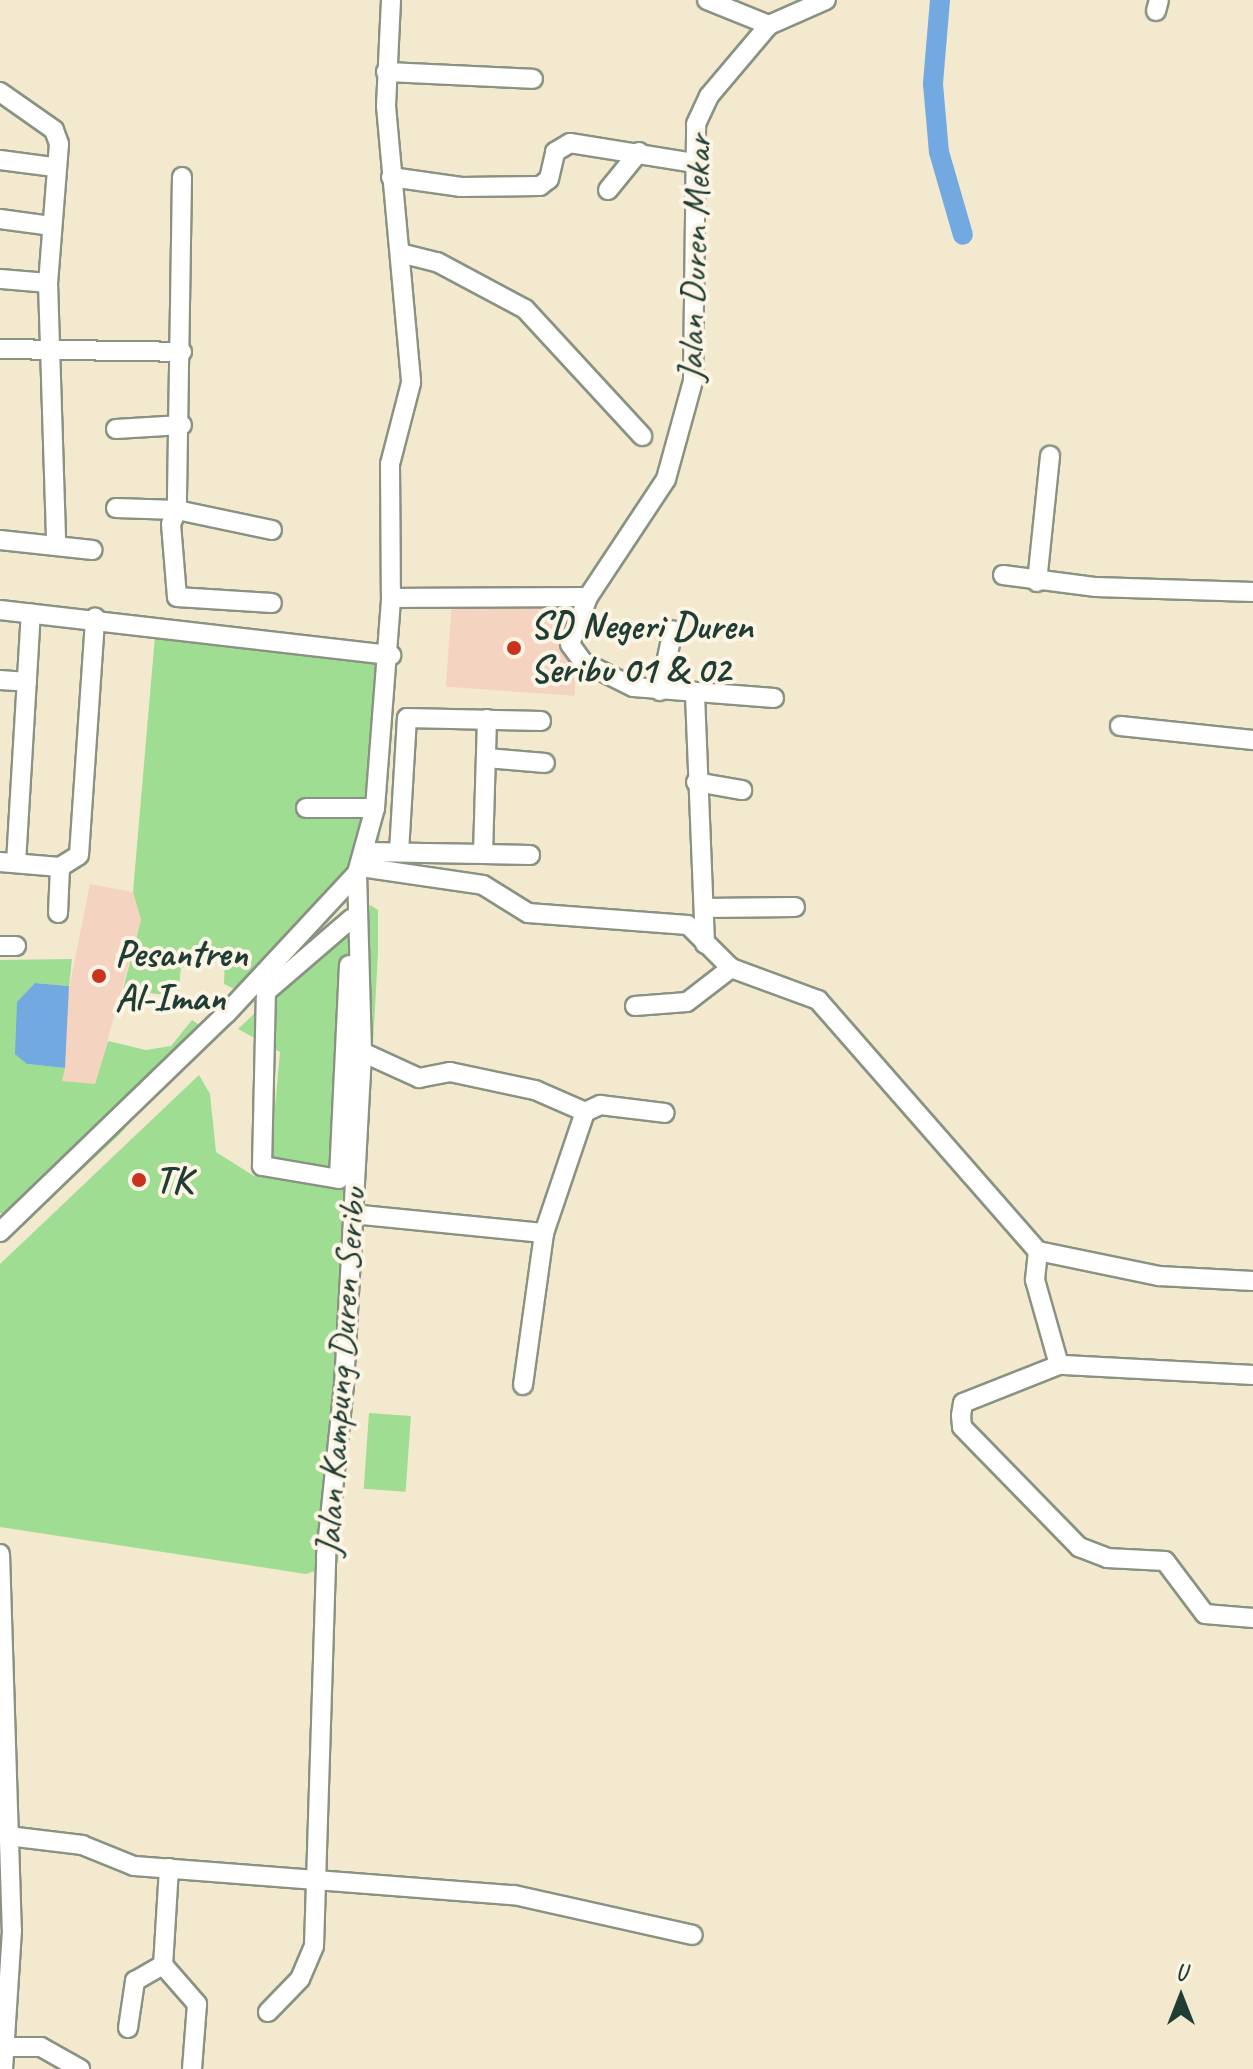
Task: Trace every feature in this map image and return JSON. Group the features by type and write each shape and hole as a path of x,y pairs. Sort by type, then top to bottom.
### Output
{"street":[{"name":"Jalan Kampung Duren Seribu","path":"268,2012 307,1967 317,1878 326,1556 362,1052 358,869 375,808 391,655 390,464 411,393 391,177 386,72 391,0"},
{"path":"707,0 769,25"},
{"name":"Jalan Duren Mekar","path":"588,597 666,479 693,381 699,297 693,163 696,124 709,96 769,25 826,0"},
{"path":"386,72 533,79"},
{"path":"0,92 54,130 59,144 53,167 48,283 56,541"},
{"path":"391,177 461,187 540,186 549,179 555,152 570,143 693,163"},
{"path":"608,190 639,152"},
{"path":"0,160 53,167"},
{"path":"182,177 182,425 177,510 171,524 177,597 272,603"},
{"path":"0,219 51,226"},
{"path":"400,253 447,267 525,309 642,436"},
{"path":"0,279 48,283"},
{"path":"0,349 182,352"},
{"path":"116,429 182,425"},
{"path":"1046,582 1050,456"},
{"path":"116,508 177,510 272,530"},
{"path":"0,540 56,541 92,550"},
{"path":"1003,575 1046,582 1253,592"},
{"path":"391,598 588,597 570,644 576,657 608,678 660,691 774,698"},
{"path":"0,610 95,618 391,655"},
{"path":"31,613 8,862 60,867 77,861 82,845 95,618"},
{"path":"660,691 673,630"},
{"path":"0,680 27,682"},
{"path":"695,695 696,782 705,944"},
{"path":"399,852 407,718 541,721"},
{"path":"483,854 487,719"},
{"path":"1120,726 1253,740"},
{"path":"487,758 545,763"},
{"path":"696,782 742,790"},
{"path":"306,808 375,808"},
{"path":"0,1232 358,869 399,852 530,855"},
{"path":"58,913 60,867"},
{"path":"351,919 266,992 262,1166 339,1179 351,919 358,869"},
{"path":"358,869 483,885 528,913 667,920 688,925 731,968 818,1000 1038,1251 1159,1276 1253,1281"},
{"path":"704,908 795,907"},
{"path":"635,1006 687,1002 731,968"},
{"path":"362,1052 419,1078 450,1072 535,1090 585,1112"},
{"path":"523,1385 544,1233 585,1112 600,1105 665,1113"},
{"path":"352,1214 544,1233"},
{"path":"1038,1251 1035,1280 1059,1365"},
{"path":"1253,1375 1059,1365 963,1403 962,1427 1079,1547 1107,1558 1165,1561 1205,1614 1253,1618"},
{"path":"0,1554 8,1836 6,2047 3,2069"},
{"path":"8,1836 169,1868 539,1899 631,1926 693,1935"},
{"path":"169,1868 163,1965 197,2004 192,2069"},
{"path":"128,2028 135,1981 163,1965"},
{"path":"6,2047 41,2047 80,2069"}],"shaded area":[{"name":"SD Negeri Duren Seribu 01 & 02","path":"452,600 581,609 575,696 446,687"},
{"name":"Pesantren Al-Iman","path":"90,884 133,892 141,920 95,1085 62,1081 65,1009"}],"green space":[{"path":"155,636 392,662 377,871 249,996 224,984 225,957 199,955 197,968 181,967 178,997 123,989 141,920 133,892"},
{"path":"370,905 378,910 378,953 366,1172 270,1164 280,1052 238,1029"},
{"path":"72,959 69,986 35,983 27,1064 65,1068 62,1081 95,1084 108,1041 146,1050 171,1046 192,1020 210,1032 119,1135 27,1221 0,1213 0,960"},
{"path":"199,1075 210,1094 216,1152 254,1176 364,1187 338,1563 306,1574 0,1527 0,1264"},
{"path":"369,1413 411,1416 406,1492 364,1489"}],"water":[{"path":"35,983 69,986 65,1068 27,1064 15,1054 17,1002"}],"waterway":[{"path":"940,0 933,84 939,152 963,235"}],"place":[{"name":"SD Negeri Duren Seribu 01 & 02","path":"514,648"},
{"name":"Pesantren Al-Iman","path":"99,976"},
{"name":"TK","path":"139,1180"}]}
